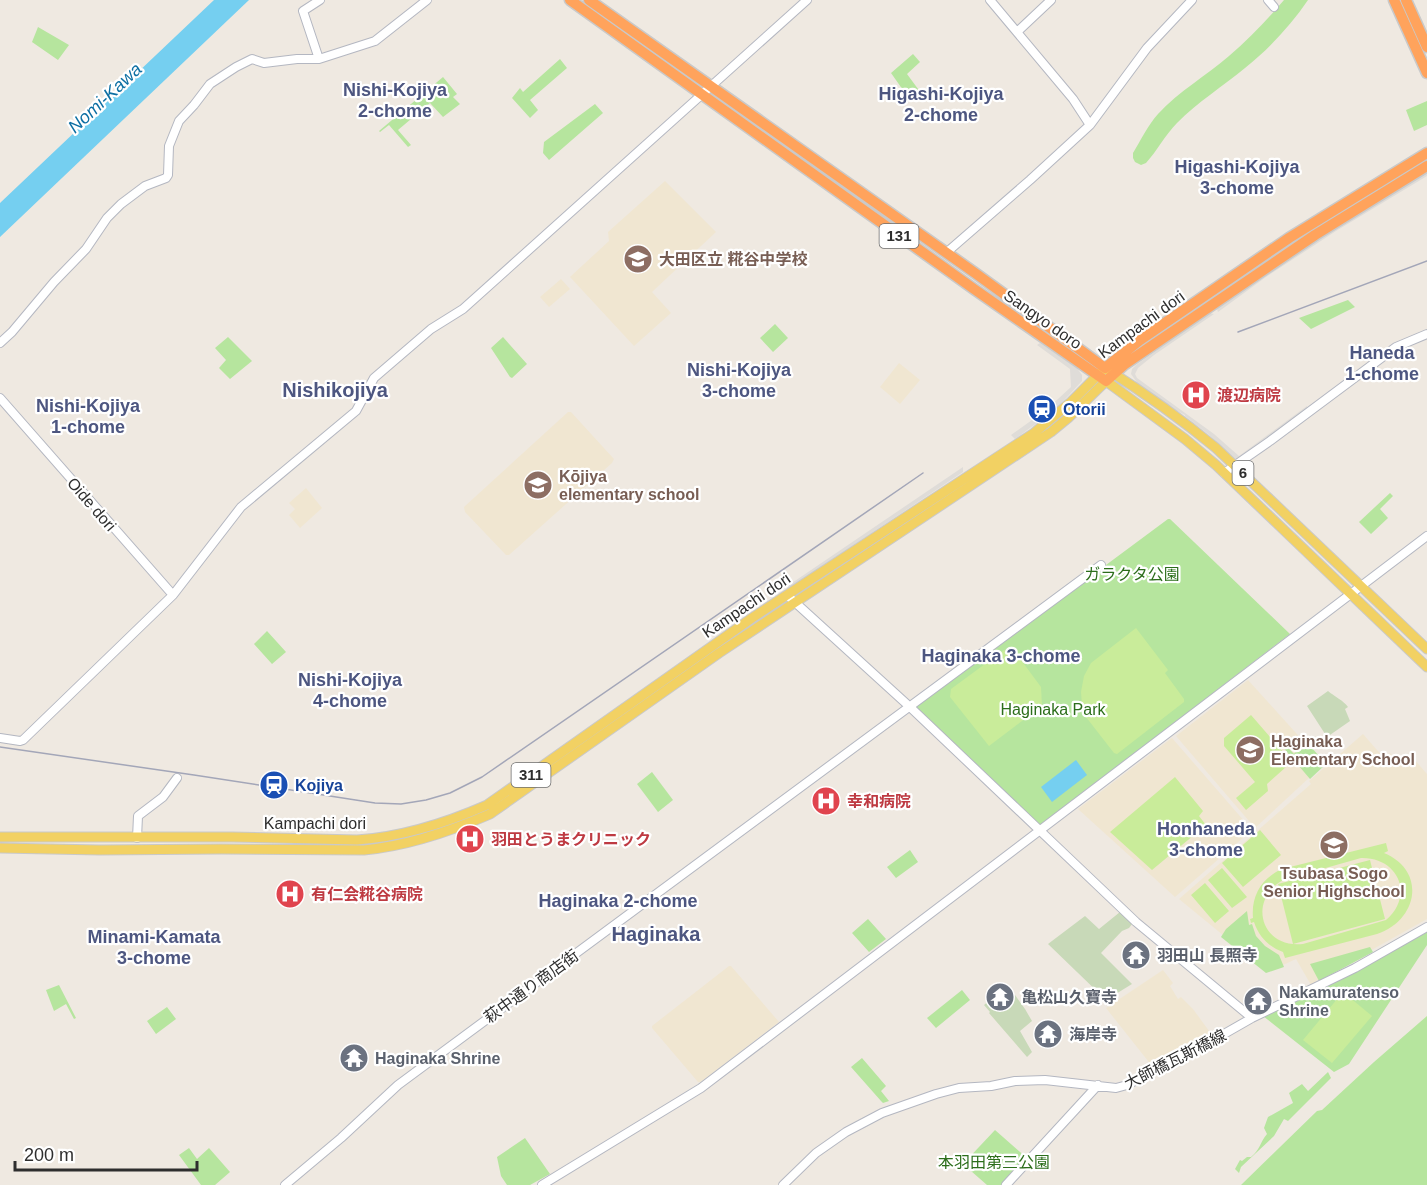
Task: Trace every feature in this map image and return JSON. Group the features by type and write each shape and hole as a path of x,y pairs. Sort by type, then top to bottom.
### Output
{"highway":[{"name":"131","path":"570,0 701,95"},
{"name":"131","path":"588,0 711,86"},
{"path":"1394,0 1427,73"},
{"path":"1401,0 1427,59"},
{"path":"1406,0 1427,47"},
{"path":"1412,0 1427,35"},
{"name":"Sangyo doro","path":"711,86 946,253 1106,375"},
{"name":"Sangyo doro","path":"701,95 974,289 1106,375"},
{"name":"Kampachi dori","path":"1106,375 1140,340 1289,238 1427,153"},
{"name":"Kampachi dori","path":"1106,375 1316,235 1427,166"}],"main road":[{"name":"Sangyo doro","path":"1106,375 1197,432 1427,649"},
{"name":"Sangyo doro","path":"1106,375 1192,444 1224,473 1427,667"},
{"name":"Kampachi dori","path":"0,837 367,839 439,824 466,814 487,805 711,646 791,599 1051,432 1068,418 1106,375"},
{"name":"Kampachi dori","path":"0,848 364,850 384,848 440,833 490,814 791,599"}],"street":[{"path":"319,59 303,11 320,0"},
{"path":"0,343 54,282 87,249 114,211 145,186 168,175 170,146 179,121 210,84 252,59 264,63 319,59 375,41 427,0"},
{"path":"0,738 23,740 173,596 241,507 356,411 374,378 431,329 463,309 807,0"},
{"path":"990,0 1073,99 1090,125"},
{"path":"1017,32 1051,0"},
{"path":"946,253 1090,125 1147,48 1192,0"},
{"path":"1224,473 1396,347 1427,334"},
{"name":"Oide dori","path":"0,398 173,596"},
{"path":"542,1185 701,1088 1427,536"},
{"name":"萩中通り商店街","path":"285,1185 341,1138 398,1085 1101,565"},
{"path":"791,599 910,707 1136,922 1252,1018"},
{"path":"137,838 138,816 163,797 177,778"},
{"name":"大師橋瓦斯橋線","path":"783,1185 816,1153 846,1132 905,1104 959,1088 1045,1080 1116,1088 1127,1086 1252,1018 1355,968 1427,927"},
{"path":"1006,1185 1098,1085"}],"shaded area":[{"path":"1427,171 1427,176 1336,231 1218,312 1217,309 1220,306 1336,227"},
{"name":"大田区立 糀谷中学校","path":"665,181 716,232 652,292 671,313 634,346 570,277 609,241 608,232"},
{"path":"561,279 570,289 549,307 540,297"},
{"path":"1209,313 1214,314 1154,355 1138,368 1135,374 1137,378 1214,434 1239,456 1307,406 1307,409 1236,460 1185,415 1138,384 1131,374 1136,365"},
{"path":"1040,343 1077,368 1082,375 1082,381 1056,409 1015,439 1011,435 1046,410 1071,387 1070,369 1037,345"},
{"path":"899,363 920,380 900,404 880,387"},
{"name":"Kōjiya elementary school","path":"568,412 571,412 614,459 509,555 506,555 465,512 464,507"},
{"path":"963,467 963,472 787,589 786,587"},
{"path":"306,488 322,508 300,528 289,515 295,509 289,503"},
{"name":"Haginaka Elementary School","path":"1248,680 1324,764 1255,828 1176,736"},
{"name":"Tsubasa Sogo Senior Highschool","path":"1363,734 1384,758 1390,753 1403,768 1414,759 1427,774 1427,919 1311,985 1296,959 1268,972 1179,899 1311,784 1309,781"},
{"path":"1172,738 1252,830 1175,897 1078,809"},
{"path":"729,966 779,1022 698,1082 652,1026"},
{"path":"1163,970 1173,983 1170,986 1178,999 1181,997 1193,1009 1212,1035 1152,1066 1106,1008"}],"green space":[{"path":"1284,0 1308,0 1263,53 1177,123 1146,163 1141,165 1135,162 1133,153 1158,114 1236,50"},
{"path":"38,27 69,45 58,60 32,42"},
{"path":"913,54 920,62 907,74 921,93 910,100 891,73"},
{"path":"560,59 567,68 530,100 538,110 530,118 512,98 520,88 523,92"},
{"path":"443,77 457,94 453,97 460,104 443,117 430,103 398,130 411,145 408,147 389,125 379,131"},
{"path":"1427,101 1427,125 1414,131 1406,110"},
{"path":"595,104 603,113 549,160 543,153 544,142"},
{"path":"1348,300 1355,307 1311,329 1299,318"},
{"path":"775,324 788,338 773,352 760,338"},
{"path":"228,337 252,361 230,379 219,368 226,360 215,348"},
{"path":"503,337 527,364 512,378 491,348"},
{"path":"1390,493 1393,496 1380,509 1388,518 1371,534 1359,522"},
{"name":"Haginaka Park","path":"1168,519 1290,634 1066,806 1038,824 916,706"},
{"path":"1136,628 1168,670 1165,673 1184,702 1117,754 1086,717 1081,692 1084,676 1091,663"},
{"path":"267,631 286,652 272,664 254,644"},
{"path":"1004,650 1021,660 1041,687 1042,706 989,746 950,697 951,689"},
{"path":"1328,691 1348,707 1345,709 1350,721 1327,737 1307,706"},
{"path":"1251,715 1284,753 1286,767 1267,784 1268,791 1246,810 1236,798 1255,782 1224,746 1224,738"},
{"path":"1278,737 1294,754 1305,740 1326,764 1310,779 1275,738"},
{"path":"652,772 673,800 658,812 637,784"},
{"path":"1175,777 1203,811 1199,816 1206,825 1152,870 1110,832"},
{"path":"1260,830 1281,855 1243,887 1222,863"},
{"path":"1386,843 1388,851 1384,853 1398,861 1407,871 1412,895 1409,907 1401,918 1391,927 1377,934 1285,958 1283,952 1265,941 1250,919 1253,918 1254,902 1259,888 1269,877 1282,869","holes":["1361,858 1374,859 1393,871 1401,889 1400,900 1386,920 1303,944 1289,944 1277,939 1269,931 1262,910 1265,899 1283,880"]},
{"path":"910,850 918,862 896,878 887,867"},
{"path":"1370,860 1385,919 1293,944 1278,884"},
{"path":"1222,868 1247,897 1232,908 1208,880"},
{"path":"1205,883 1229,911 1215,923 1191,895"},
{"path":"1247,911 1249,925 1252,924 1256,936 1265,946 1279,955 1284,967 1266,973 1221,937 1226,929"},
{"path":"1120,912 1132,924 1101,953 1132,984 1106,1000 1048,944 1085,916 1099,929"},
{"path":"868,919 886,939 869,952 852,933"},
{"path":"1427,931 1427,945 1349,1064 1334,1072 1263,1016"},
{"path":"1370,947 1373,952 1319,981 1310,964"},
{"path":"59,985 76,1018 74,1019 66,1004 54,1011 46,990"},
{"path":"962,990 970,1000 936,1028 927,1018"},
{"path":"1343,992 1372,1016 1332,1063 1303,1040"},
{"path":"1015,995 1032,1021 1020,1031 1032,1052 1027,1057 984,1005 991,999 997,1007"},
{"path":"167,1007 176,1019 156,1034 147,1021"},
{"path":"1427,1016 1427,1185 1241,1185 1317,1111 1322,1110"},
{"path":"862,1058 886,1086 881,1091 889,1101 883,1103 851,1067"},
{"path":"1328,1072 1331,1078 1288,1121 1284,1119 1274,1136 1241,1167 1239,1173 1235,1169 1240,1160 1251,1157 1267,1134 1264,1128 1268,1117 1293,1103 1289,1093 1302,1084 1308,1091"},
{"name":"本羽田第三公園","path":"995,1130 1027,1158 1002,1185 987,1185 963,1164"},
{"path":"525,1138 550,1174 530,1185 507,1185 501,1176 497,1157"},
{"path":"189,1148 197,1159 209,1148 230,1172 215,1185 201,1185 179,1155"}],"water":[{"path":"214,0 249,0 0,237 0,203"},
{"path":"1076,760 1087,775 1052,802 1041,787"}],"railway":[{"path":"1238,332 1427,261"},
{"path":"0,747 375,803 401,804 450,793 482,777 923,473"}],"place":[{"name":"大田区立 糀谷中学校","path":"638,259"},
{"name":"渡辺病院","path":"1196,395"},
{"name":"Otorii","path":"1042,409"},
{"name":"Kōjiya elementary school","path":"538,485"},
{"name":"Haginaka Elementary School","path":"1250,750"},
{"name":"Kojiya","path":"274,785"},
{"name":"幸和病院","path":"826,801"},
{"name":"羽田とうまクリニック","path":"470,839"},
{"name":"Tsubasa Sogo Senior Highschool","path":"1334,845"},
{"name":"有仁会糀谷病院","path":"290,894"},
{"name":"羽田山 長照寺","path":"1136,955"},
{"name":"亀松山久寶寺","path":"1000,997"},
{"name":"Nakamuratenso Shrine","path":"1258,1001"},
{"name":"海岸寺","path":"1048,1034"},
{"name":"Haginaka Shrine","path":"354,1058"}],"district":[{"name":"Nishi-Kojiya 2-chome","path":"395,100"},
{"name":"Higashi-Kojiya 2-chome","path":"941,104"},
{"name":"Higashi-Kojiya 3-chome","path":"1237,177"},
{"name":"Haneda 1-chome","path":"1382,364"},
{"name":"Nishi-Kojiya 3-chome","path":"739,380"},
{"name":"Nishikojiya","path":"335,390"},
{"name":"Nishi-Kojiya 1-chome","path":"88,416"},
{"name":"Haginaka 3-chome","path":"1001,656"},
{"name":"Nishi-Kojiya 4-chome","path":"350,690"},
{"name":"Honhaneda 3-chome","path":"1206,839"},
{"name":"Haginaka 2-chome","path":"618,901"},
{"name":"Haginaka","path":"656,934"},
{"name":"Minami-Kamata 3-chome","path":"154,947"}],"water label":[{"name":"Nomi-Kawa","path":"105,98"}],"park label":[{"name":"ガラクタ公園","path":"1132,574"}]}
